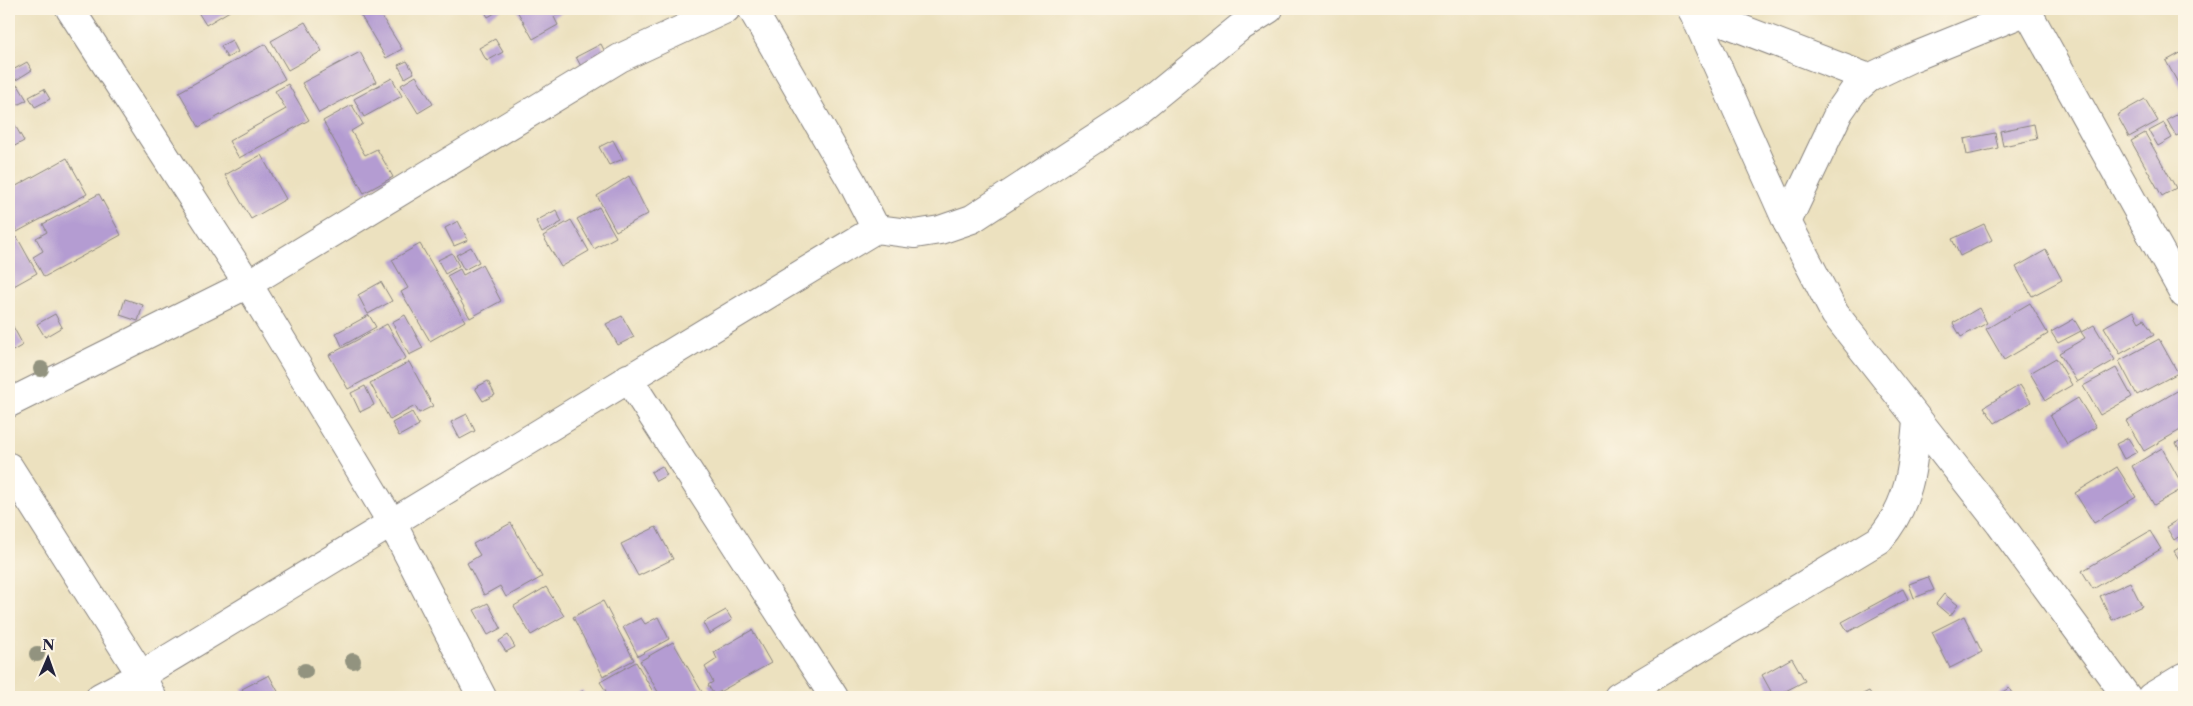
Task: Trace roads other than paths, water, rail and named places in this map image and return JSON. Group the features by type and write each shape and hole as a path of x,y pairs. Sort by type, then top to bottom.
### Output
{"street":[{"path":"70,9 248,284 393,525 482,697"},
{"path":"9,403 248,284 620,58 726,9"},
{"path":"752,9 852,182 876,229"},
{"path":"100,697 146,686 393,525 628,378 876,229 915,234 940,230 972,219 1136,112 1239,28 1269,9"},
{"path":"1692,9 1869,78"},
{"path":"1692,9 1788,222 1842,324 2000,524 2127,697"},
{"path":"1788,222 1839,112 1853,92 1869,78 1903,61 2026,10 2184,294"},
{"path":"628,378 834,697"},
{"path":"1618,697 1879,540 1891,526 1901,509 1909,484 1917,420"},
{"path":"9,467 146,686"},
{"path":"2150,697 2184,677"}]}
